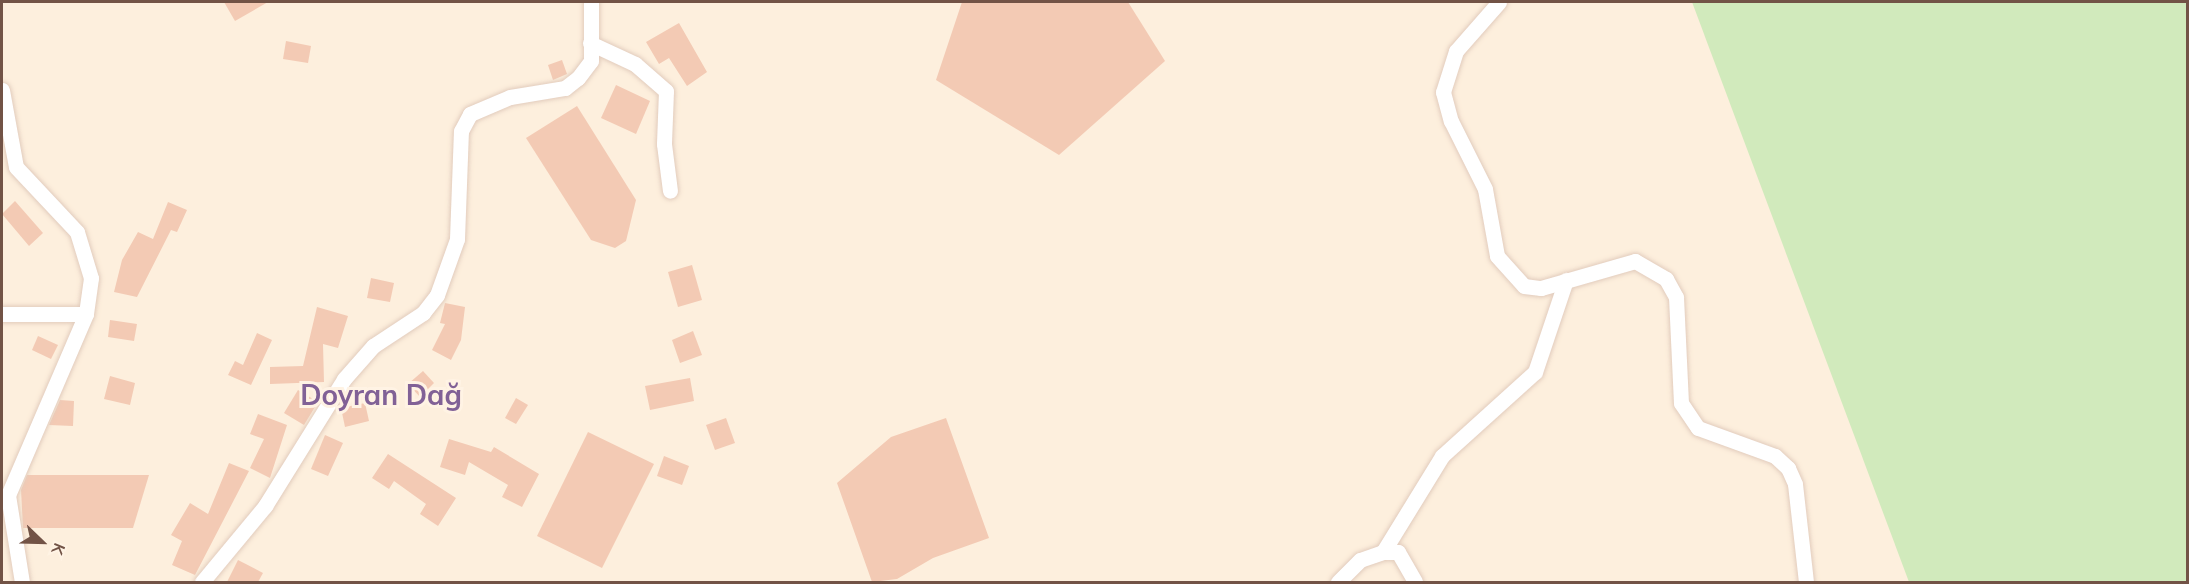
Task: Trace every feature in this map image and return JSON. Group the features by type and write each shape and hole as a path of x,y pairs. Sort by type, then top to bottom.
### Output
{"street":[{"path":"202,582 265,506 344,379 373,346 423,313 437,295 457,239 461,131 470,114 510,98 565,88 591,61 591,2"},
{"path":"1499,2 1456,51 1443,92 1451,121 1485,189 1492,241 1508,274 1524,286 1566,280 1635,261 1666,279 1676,297 1681,403 1698,428 1774,456 1788,468 1795,484 1806,582"},
{"path":"590,43 635,64 666,91 663,144 670,191"},
{"path":"2,90 16,167 76,232 91,278 86,314 8,495 22,582"},
{"path":"1383,552 1442,456 1535,372 1566,280"},
{"path":"2,314 86,314"},
{"path":"1338,582 1360,560 1383,552 1398,552 1415,582"}],"green space":[{"path":"1692,2 2187,2 2187,582 1909,582"}],"building":[{"path":"224,2 268,2 235,21"},
{"path":"962,2 1128,2 1165,61 1059,155 936,80"},
{"path":"679,23 707,72 687,86 669,58 659,64 646,42"},
{"path":"286,41 311,46 308,63 283,59"},
{"path":"562,60 567,74 553,80 548,65"},
{"path":"616,85 650,101 636,134 601,118"},
{"path":"577,106 636,200 626,241 615,248 591,240 526,138"},
{"path":"15,201 43,233 29,246 2,214"},
{"path":"168,202 187,210 177,232 171,230 137,297 114,292 122,260 138,232 153,239"},
{"path":"692,265 702,300 678,307 668,272"},
{"path":"371,278 394,283 390,302 367,298"},
{"path":"445,303 465,307 461,340 451,360 432,350 445,324 440,323"},
{"path":"317,307 348,316 338,348 323,344 324,382 270,384 270,367 303,366"},
{"path":"110,320 137,324 134,341 108,337"},
{"path":"693,331 702,355 680,363 672,340"},
{"path":"257,333 272,340 251,385 228,375 235,361 243,365"},
{"path":"38,336 58,345 51,359 32,350"},
{"path":"423,371 434,383 420,397 408,384"},
{"path":"110,376 135,383 130,405 104,399"},
{"path":"690,378 694,401 650,410 645,386"},
{"path":"298,390 318,402 304,425 284,413"},
{"path":"516,398 528,405 516,424 505,418"},
{"path":"60,400 74,401 73,426 49,425"},
{"path":"365,403 369,421 345,427 341,408"},
{"path":"258,414 287,425 270,478 250,468 264,439 250,434"},
{"path":"726,418 735,443 715,450 706,425"},
{"path":"946,418 989,538 933,558 897,579 872,582 837,483 891,437"},
{"path":"588,432 654,464 602,568 537,536"},
{"path":"325,435 343,443 328,476 311,469"},
{"path":"449,439 491,452 494,447 539,474 522,507 502,497 508,485 469,462 465,475 440,467"},
{"path":"388,454 456,498 438,526 420,514 426,504 394,481 389,489 372,478"},
{"path":"664,456 689,466 682,485 657,476"},
{"path":"229,463 249,471 195,575 172,565 182,541 171,535 190,503 208,514"},
{"path":"27,475 149,475 133,528 23,528 21,490"},
{"path":"238,560 263,573 258,582 227,582"}],"district":[{"name":"Doyran Dağ","path":"381,395"}]}
